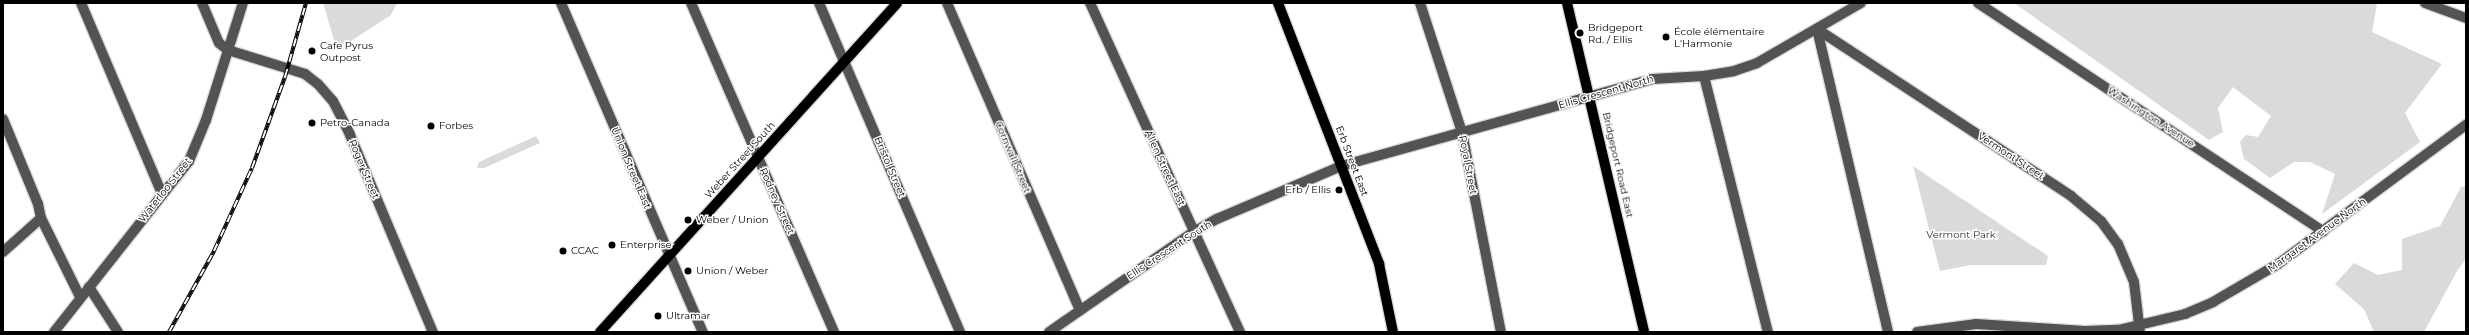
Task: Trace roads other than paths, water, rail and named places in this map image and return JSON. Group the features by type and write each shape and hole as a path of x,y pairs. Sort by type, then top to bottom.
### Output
{"main road":[{"name":"Weber Street South","path":"600,332 670,257 897,3"},
{"name":"Erb Street East","path":"1278,3 1379,264 1393,332"},
{"name":"Bridgeport Road East","path":"1567,3 1644,332"}],"street":[{"path":"81,3 162,194"},
{"path":"202,3 219,43 228,50"},
{"name":"Waterloo Street","path":"54,332 162,194 195,149 242,3"},
{"name":"Union Street East","path":"561,3 703,332"},
{"name":"Rodney Street","path":"691,3 834,332"},
{"name":"Bristol Street","path":"819,3 960,332"},
{"name":"Cornwall Street","path":"947,3 1080,310"},
{"name":"Allen Street East","path":"1090,3 1240,332"},
{"name":"Royal Street","path":"1420,3 1462,132 1501,332"},
{"name":"Ellis Crescent North","path":"1341,166 1652,79 1704,76 1734,71 1757,63 1861,3"},
{"name":"Washington Avenue","path":"1978,3 2323,231"},
{"path":"2425,3 2466,18"},
{"path":"1817,29 1888,332"},
{"name":"Vermont Street","path":"1817,29 2071,196 2101,221 2118,244 2134,282 2139,329"},
{"name":"Roger Street","path":"228,50 304,74 318,84 333,101 350,135 434,332"},
{"path":"1704,76 1768,332"},
{"path":"3,119 38,204 41,218 80,297"},
{"name":"Margaret Avenue North","path":"1917,332 1976,324 2085,331 2139,329 2180,316 2213,302 2278,264 2466,125"},
{"name":"Ellis Crescent South","path":"1050,332 1195,231 1217,219 1341,166"},
{"path":"3,252 41,218"},
{"path":"89,287 118,332"}],"railway":[{"path":"169,332 214,251 252,168 285,77 306,3"}],"place":[{"name":"Bridgeport Rd. / Ellis","path":"1580,33"},
{"name":"École élémentaire L'Harmonie","path":"1666,37"},
{"name":"Cafe Pyrus Outpost","path":"312,51"},
{"name":"Petro-Canada","path":"312,123"},
{"name":"Forbes","path":"431,126"},
{"name":"Erb / Ellis","path":"1339,190"},
{"name":"Weber / Union","path":"688,220"},
{"name":"Enterprise","path":"612,245"},
{"name":"CCAC","path":"563,251"},
{"name":"Union / Weber","path":"688,271"},
{"name":"Ultramar","path":"658,316"}],"park label":[{"name":"Vermont Park","path":"1961,235"}]}
